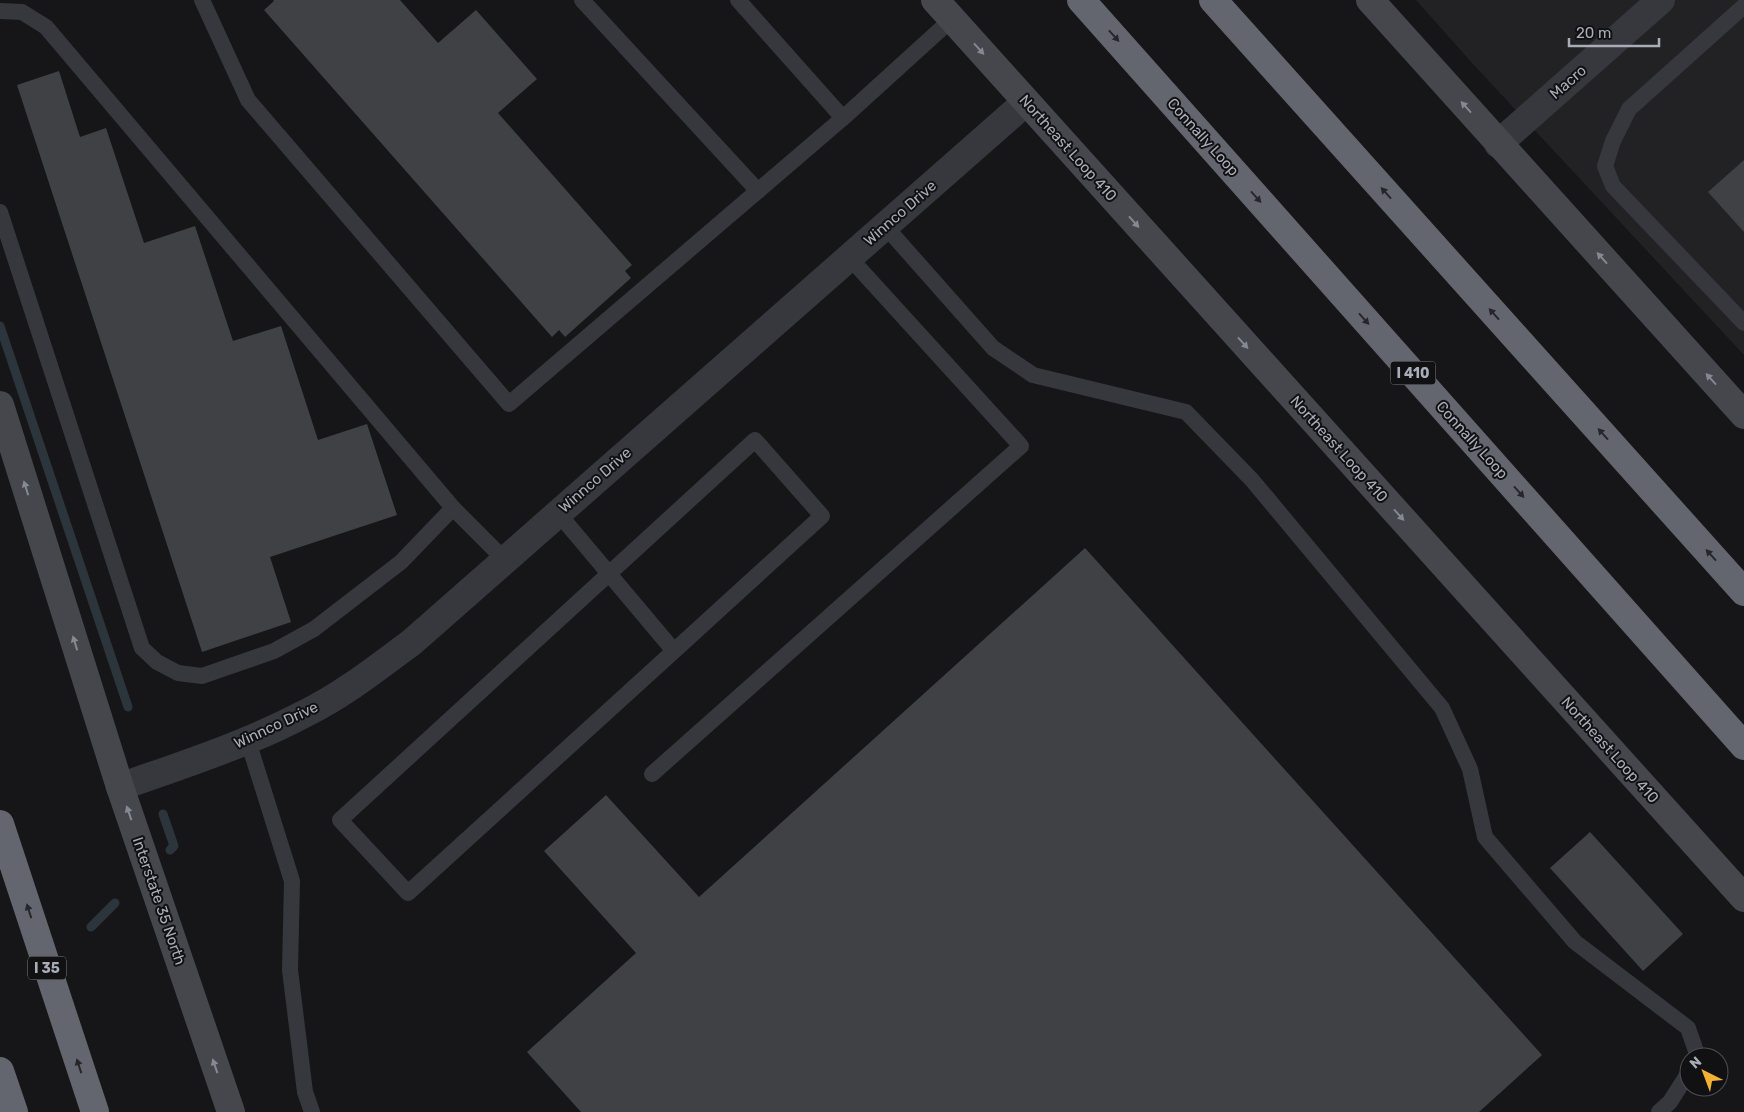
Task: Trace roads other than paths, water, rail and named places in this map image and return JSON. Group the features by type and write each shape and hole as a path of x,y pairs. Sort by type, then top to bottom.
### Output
{"highway":[{"name":"Connally Loop","path":"1081,0 1744,746"},
{"path":"1212,0 1744,592"},
{"name":"I 35","path":"0,824 95,1112"},
{"path":"0,1071 14,1112"}],"main road":[{"path":"1370,0 1498,144 1742,409"},
{"name":"Northeast Loop 410","path":"944,10 1744,898"},
{"name":"Interstate 35 North","path":"0,405 120,787 231,1112"}],"street":[{"name":"Macro","path":"1498,144 1661,0"},
{"name":"Winnco Drive","path":"120,787 248,741 306,714 360,681 412,642 1026,102"}],"lane":[{"path":"202,0 248,100 509,404 843,118 944,10"},
{"path":"582,0 758,191"},
{"path":"738,0 843,118"},
{"path":"1744,6 1629,109 1613,141 1605,166 1612,186 1744,323"},
{"path":"0,12 22,12 46,27 453,508 505,560"},
{"path":"0,212 142,648 157,662 178,673 202,676 274,651 314,628 401,562 453,508"},
{"path":"885,226 993,348 1034,375 1186,412 1252,480 1442,708 1470,769 1485,836 1575,942 1688,1028 1695,1047"},
{"path":"652,774 1021,446 849,257"},
{"path":"755,440 822,516 408,893 340,820 609,573 755,440"},
{"path":"558,513 674,651"},
{"path":"248,741 292,881 290,970 305,1092 312,1112"},
{"path":"1659,1112 1670,1102 1679,1088"}],"waterway":[{"path":"0,326 128,707"},
{"path":"163,814 174,846 170,850"},
{"path":"91,927 115,903"}]}
